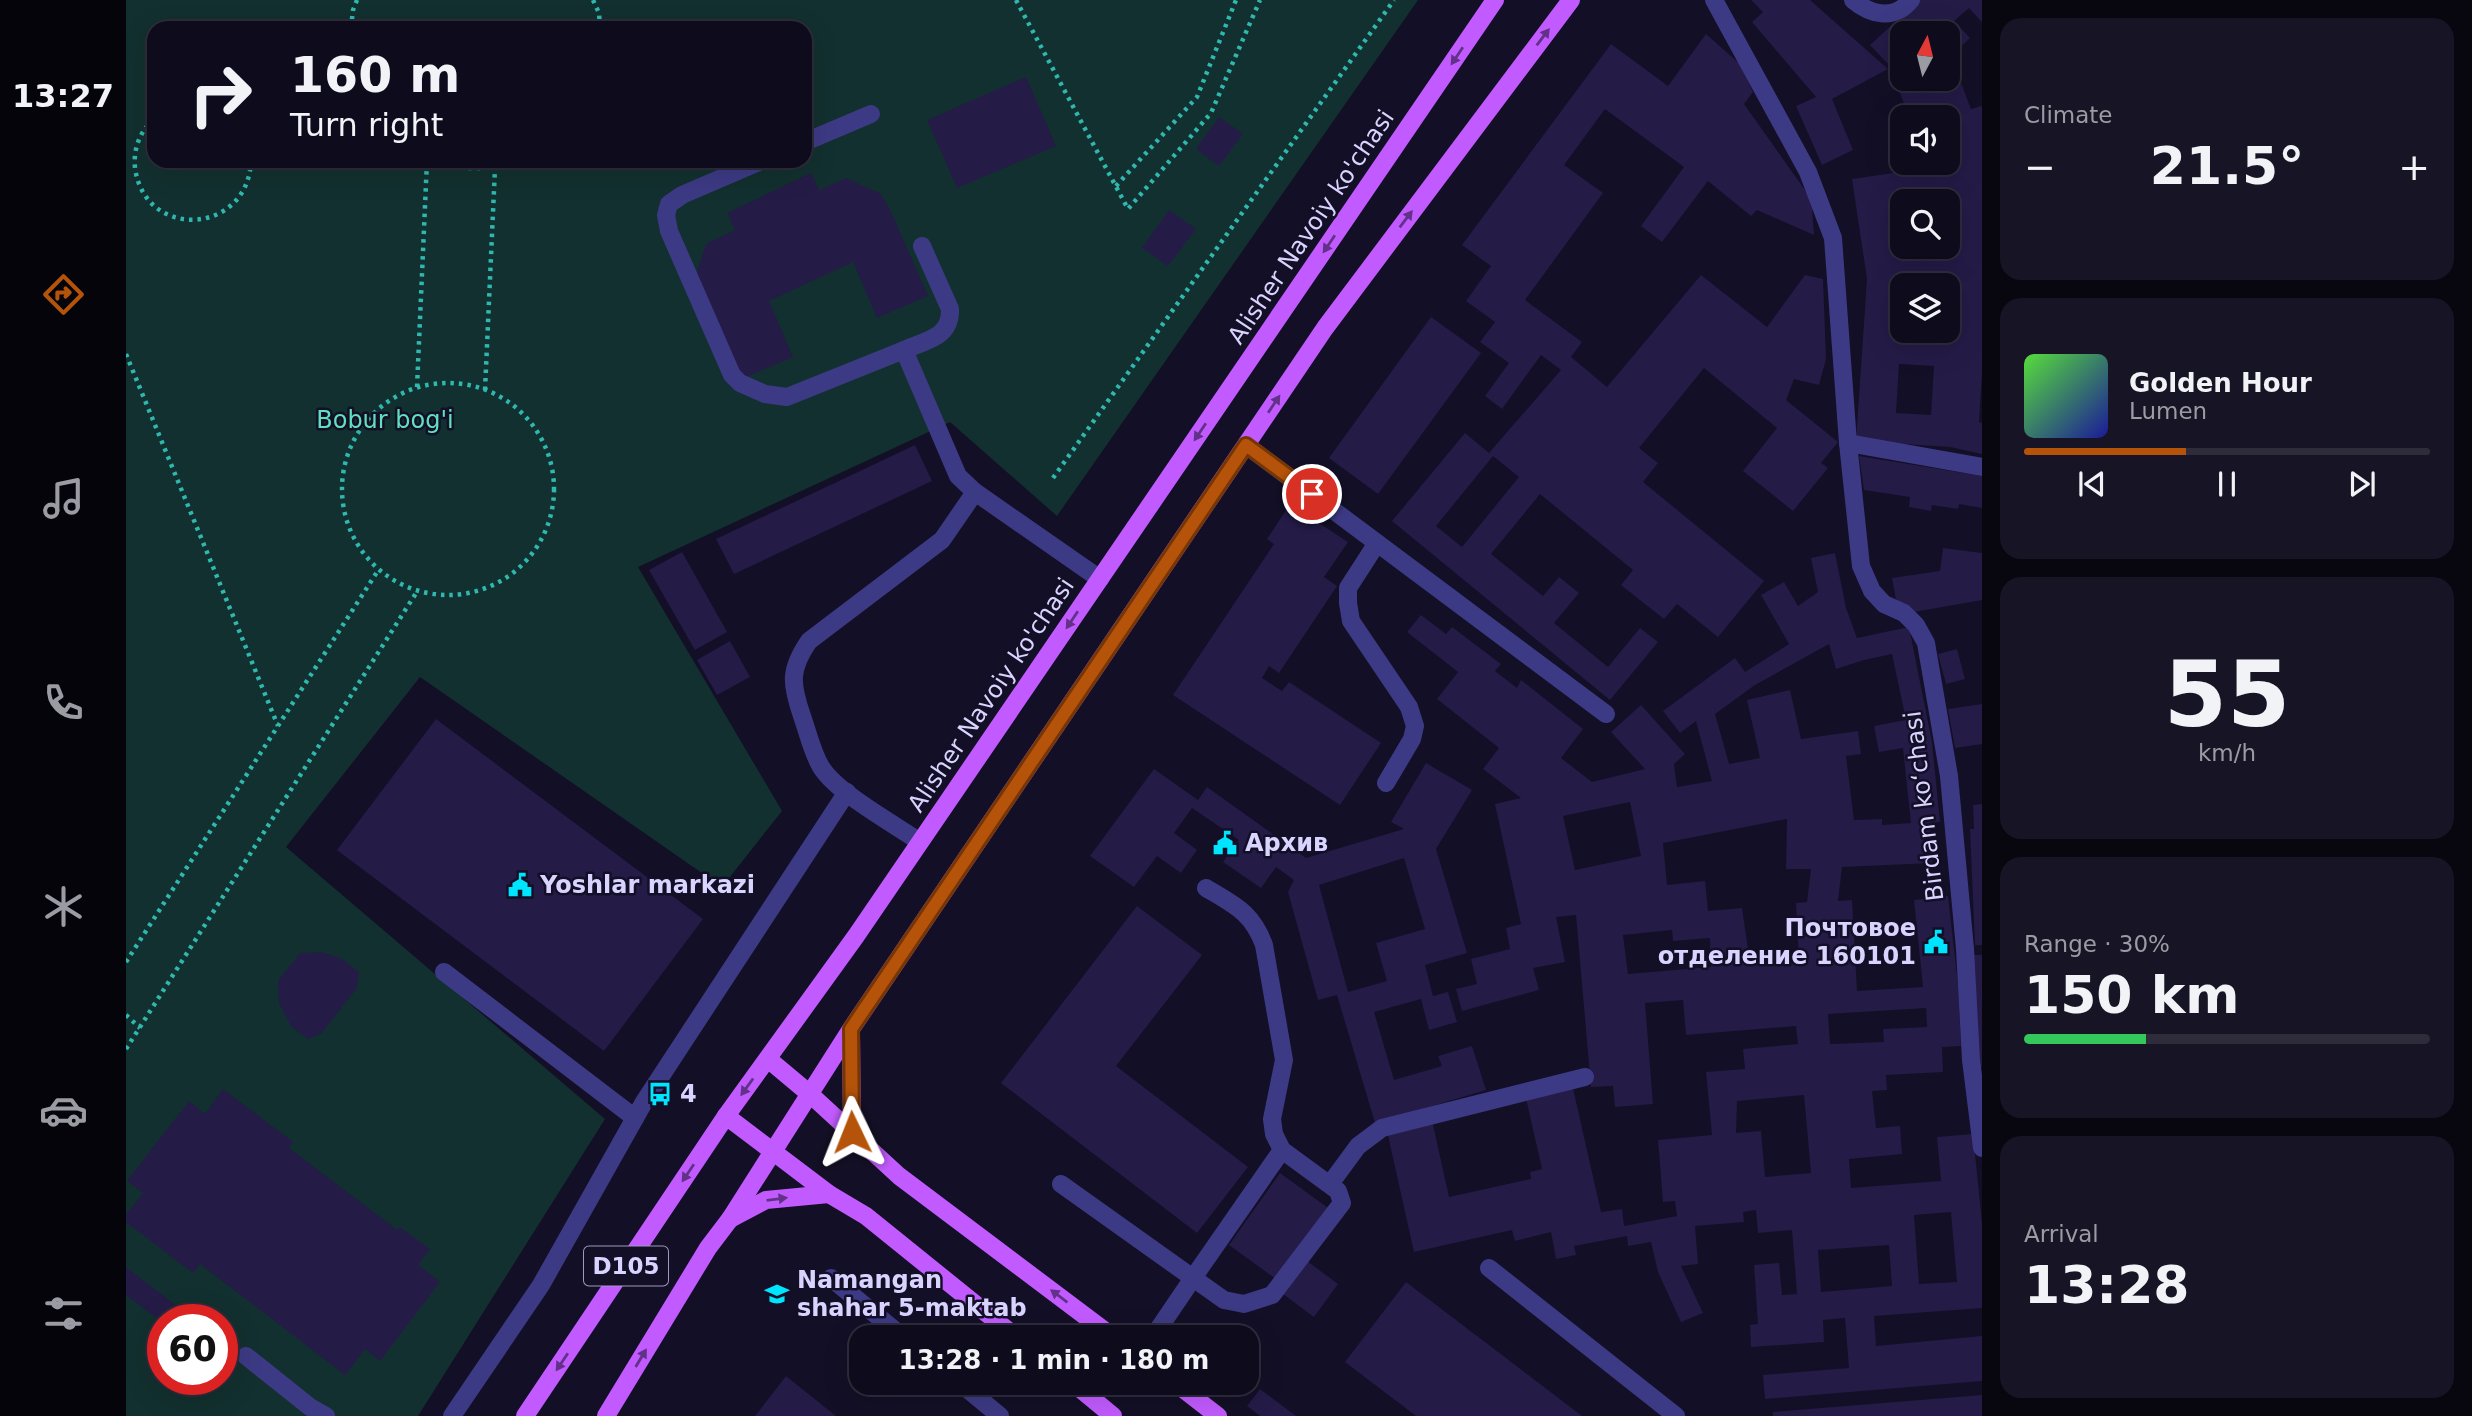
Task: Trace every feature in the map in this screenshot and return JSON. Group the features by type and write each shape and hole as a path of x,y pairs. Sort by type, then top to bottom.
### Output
{"main road":[{"name":"Alisher Navoiy ko'chasi","path":"525,1416 726,1116 920,842 1495,0"},
{"path":"772,1151 811,1095 851,1029 1325,328 1568,2"},
{"path":"851,1029 852,1132"},
{"path":"768,1059 899,1176 1098,1325"},
{"path":"726,1116 829,1194 866,1216 1001,1325"},
{"name":"D105","path":"606,1416 708,1248 730,1219 772,1151"},
{"path":"730,1219 766,1200 829,1194"},
{"path":"1088,1395 1113,1416"},
{"path":"1191,1395 1218,1416"}],"street":[{"name":"Birdam koʻchasi","path":"1714,0 1808,172 1833,238 1848,443 1861,566 1872,592 1884,604 1904,613 1916,625 1926,643 1949,776 1973,949 1970,1060 1982,1149"},
{"path":"1853,0 1872,12 1886,14 1903,9 1911,0"},
{"path":"812,139 871,114"},
{"path":"745,168 682,195 669,204 666,215 669,231 732,375 740,383 765,394 788,397 904,350 947,329 950,309 922,246"},
{"path":"904,350 958,476 975,492 1100,579"},
{"path":"1848,443 1982,467"},
{"path":"1246,445 1606,714"},
{"path":"920,842 847,792 821,767 795,696 792,678 798,657 809,641 942,540 975,492"},
{"path":"1377,543 1348,588 1348,603 1351,621 1409,708 1415,726 1412,739 1386,783"},
{"path":"452,1416 541,1285 635,1118 847,792"},
{"path":"1061,1184 1224,1300 1244,1304 1272,1295 1342,1203 1338,1191 1282,1150 1274,1134 1272,1119 1284,1060 1264,944 1257,927 1246,913 1206,888"},
{"path":"444,972 635,1118"},
{"path":"1330,1184 1358,1146 1382,1128 1585,1077"},
{"path":"1161,1325 1282,1150"},
{"path":"1489,1268 1676,1416"},
{"path":"831,1278 888,1325"},
{"path":"246,1356 310,1407 326,1416"},
{"path":"975,1395 1000,1416"}],"path":[{"path":"352,21 357,0"},
{"path":"593,0 600,21"},
{"path":"1016,0 1128,209 1211,113 1260,0"},
{"path":"1116,186 1197,97 1236,0"},
{"path":"1053,478 1394,0"},
{"path":"147,125 138,142 134,160 137,179 145,195 158,209 175,218 194,221 213,217 230,207 243,192 250,168"},
{"path":"417,388 427,168"},
{"path":"485,390 495,168"},
{"path":"126,354 278,726"},
{"path":"439,382 473,385 485,390 506,399 533,424 550,455 555,491 549,526 531,557 503,580 470,593 434,595 400,584 372,564 352,536 342,503 343,468 355,436 376,410 405,391 439,382"},
{"path":"126,962 379,569"},
{"path":"126,1049 418,590"},
{"path":"126,1015 140,1028"}],"green space":[{"name":"Bobur bog'i","path":"126,0 1418,0 1057,516 950,422 638,567 782,811 722,887 420,677 286,847 605,1119 418,1416 126,1416"}],"building":[{"path":"1751,0 1810,0 1888,69 1832,99 1853,150 1822,165 1796,106 1816,97 1752,22 1763,12"},
{"path":"1919,0 1982,0 1982,22 1969,8 1954,21 1896,21"},
{"path":"1890,27 1890,66 1870,45"},
{"path":"1960,27 1970,38 1960,47"},
{"path":"1706,34 1740,64 1753,92 1744,104 1807,193 1812,208 1814,235 1757,210 1751,216 1708,181 1662,242 1641,226 1684,167 1605,109 1564,165 1603,193 1525,300 1582,342 1571,357 1607,387 1701,275 1767,327 1805,275 1823,279 1826,359 1819,385 1794,379 1786,400 1838,442 1821,463 1828,468 1793,511 1743,471 1777,428 1704,368 1639,448 1658,463 1643,482 1764,581 1718,637 1677,604 1664,619 1621,585 1633,570 1540,494 1491,554 1543,596 1559,577 1579,593 1554,623 1608,667 1640,628 1658,642 1610,700 1392,521 1465,433 1489,453 1561,370 1541,355 1502,409 1485,396 1509,363 1480,342 1495,322 1466,301 1491,266 1462,245 1611,44 1668,86","holes":["1493,456 1519,477 1462,547 1436,526"]},
{"path":"1026,77 1056,146 957,188 927,120"},
{"path":"1960,80 1971,109 1982,106 1982,373 1979,422 1982,423 1982,454 1950,447 1856,441 1867,279 1852,179 1890,173 1960,175 1960,105 1905,105 1899,91 1960,91","holes":["1899,364 1934,366 1931,415 1896,413"]},
{"path":"1219,117 1243,134 1219,166 1196,149"},
{"path":"811,173 819,190 846,178 881,194 928,296 877,318 853,262 769,301 793,357 739,380 695,278 706,244 735,230 727,213"},
{"path":"1169,210 1196,229 1168,266 1142,248"},
{"path":"1431,317 1481,353 1378,494 1329,458"},
{"path":"915,445 932,481 734,574 716,539"},
{"path":"1859,456 1982,476 1982,508 1959,504 1958,509 1932,505 1931,511 1909,507 1910,497 1864,490"},
{"path":"1290,504 1348,542 1324,577 1337,586 1279,673 1269,666 1262,678 1282,691 1289,682 1381,743 1340,805 1173,695 1274,544 1267,539"},
{"path":"1943,548 1982,553 1982,600 1908,613 1896,600 1892,578 1940,571"},
{"path":"682,552 727,632 695,650 649,570"},
{"path":"1835,553 1846,608 1857,638 1909,627 1932,742 1940,822 1930,823 1932,863 1842,867 1838,901 1852,900 1857,991 1923,987 1914,900 1948,896 1958,985 1961,1046 1942,1047 1943,1072 1886,1075 1887,1090 1872,1091 1876,1128 1900,1126 1902,1154 1849,1159 1851,1188 1941,1181 1937,1137 1973,1134 1982,1223 1982,1308 1874,1316 1876,1346 1982,1336 1982,1381 1765,1399 1763,1375 1849,1368 1845,1318 1823,1320 1824,1342 1751,1347 1750,1325 1758,1324 1754,1265 1779,1263 1782,1295 1797,1294 1792,1230 1758,1233 1756,1210 1743,1212 1744,1222 1695,1226 1698,1264 1681,1266 1703,1313 1681,1322 1658,1272 1651,1242 1628,1246 1627,1236 1574,1246 1576,1255 1556,1259 1551,1232 1515,1241 1512,1230 1414,1252 1387,1131 1432,1120 1449,1197 1531,1179 1530,1172 1542,1169 1525,1094 1572,1084 1601,1212 1622,1209 1624,1226 1677,1216 1675,1201 1663,1202 1658,1140 1712,1135 1706,1072 1745,1069 1743,1049 1798,1044 1796,1026 1686,1035 1683,1000 1645,1003 1653,1104 1615,1107 1613,1086 1591,1087 1576,915 1556,917 1565,962 1533,968 1539,990 1462,1011 1456,989 1477,984 1471,959 1510,949 1506,928 1521,924 1495,804 1521,798 1483,769 1499,748 1437,699 1458,672 1407,632 1421,615 1446,634 1452,627 1501,664 1495,671 1517,688 1521,680 1583,729 1561,758 1592,782 1645,769 1611,732 1641,705 1685,754 1674,764 1677,787 1712,781 1696,721 1680,733 1663,711 1735,658 1745,672 1789,644 1761,595 1784,582 1798,606 1818,592 1811,558","holes":["1829,644 1836,669 1892,654 1906,720 1874,726 1879,752 1903,748 1911,823 1882,825 1882,819 1854,820 1846,756 1861,754 1858,731 1801,739 1790,690 1747,700 1760,758 1729,764 1715,714 1755,685","1630,802 1641,856 1575,870 1563,816","1787,819 1786,869 1811,869 1807,902 1796,903 1799,961 1750,963 1742,908 1708,911 1705,881 1667,885 1663,843","1672,930 1673,941 1710,938 1711,967 1628,974 1623,935","1926,1008 1927,1027 1883,1029 1884,1042 1830,1044 1828,1014","1804,1095 1811,1173 1765,1177 1761,1131 1736,1133 1737,1101","1951,1212 1957,1282 1919,1284 1914,1215","1889,1245 1892,1286 1821,1292 1818,1250"]},
{"path":"730,641 750,677 717,695 697,660"},
{"path":"1957,649 1965,679 1946,684 1938,654"},
{"path":"1982,704 1982,744 1955,748 1948,709"},
{"name":"Yoshlar markazi","path":"436,719 703,919 604,1051 337,850"},
{"path":"1426,763 1472,790 1436,849 1467,953 1425,965 1433,996 1448,992 1457,1022 1429,1030 1421,999 1374,1012 1394,1080 1442,1066 1438,1056 1472,1046 1486,1090 1375,1123 1337,995 1318,1000 1288,892 1294,880 1276,867 1261,888 1223,862 1239,840 1192,808 1174,833 1197,850 1181,873 1157,856 1134,887 1090,856 1154,769 1198,800 1207,787 1306,858 1404,829 1391,822","holes":["1404,858 1425,929 1376,943 1387,981 1348,992 1319,885"]},
{"path":"1982,804 1982,945 1975,945 1970,829 1974,829 1973,805"},
{"path":"1137,906 1202,955 1116,1066 1248,1167 1197,1233 1001,1083"},
{"path":"322,952 342,959 359,972 357,988 322,1033 308,1039 291,1026 279,1003 278,981 300,953"},
{"path":"1972,955 1982,955 1982,1067 1980,1067"},
{"path":"223,1089 293,1142 289,1148 397,1230 400,1227 430,1249 418,1265 440,1282 380,1361 365,1349 345,1375 200,1264 193,1273 126,1222 126,1215 143,1193 127,1181 189,1101 205,1114"},
{"path":"1280,1173 1331,1210 1280,1282 1229,1245"},
{"path":"1303,1258 1338,1284 1314,1317 1279,1291"},
{"path":"126,1267 174,1304 147,1304 147,1311 126,1295"},
{"path":"1406,1282 1582,1416 1416,1416 1345,1362"},
{"path":"786,1376 836,1416 755,1416"},
{"path":"1259,1390 1296,1416 1260,1416 1247,1406 1255,1395 1259,1395"},
{"path":"1982,1395 1982,1416 1773,1416 1773,1412"}],"place":[{"name":"Архив","path":"1225,843"},
{"name":"Yoshlar markazi","path":"520,885"},
{"name":"Почтовое отделение 160101","path":"1936,942"},
{"name":"4","path":"660,1094"},
{"name":"Namangan shahar 5-maktab","path":"777,1294"}],"route":[{"path":"852,1132 851,1029 1246,445 1312,494"}]}
